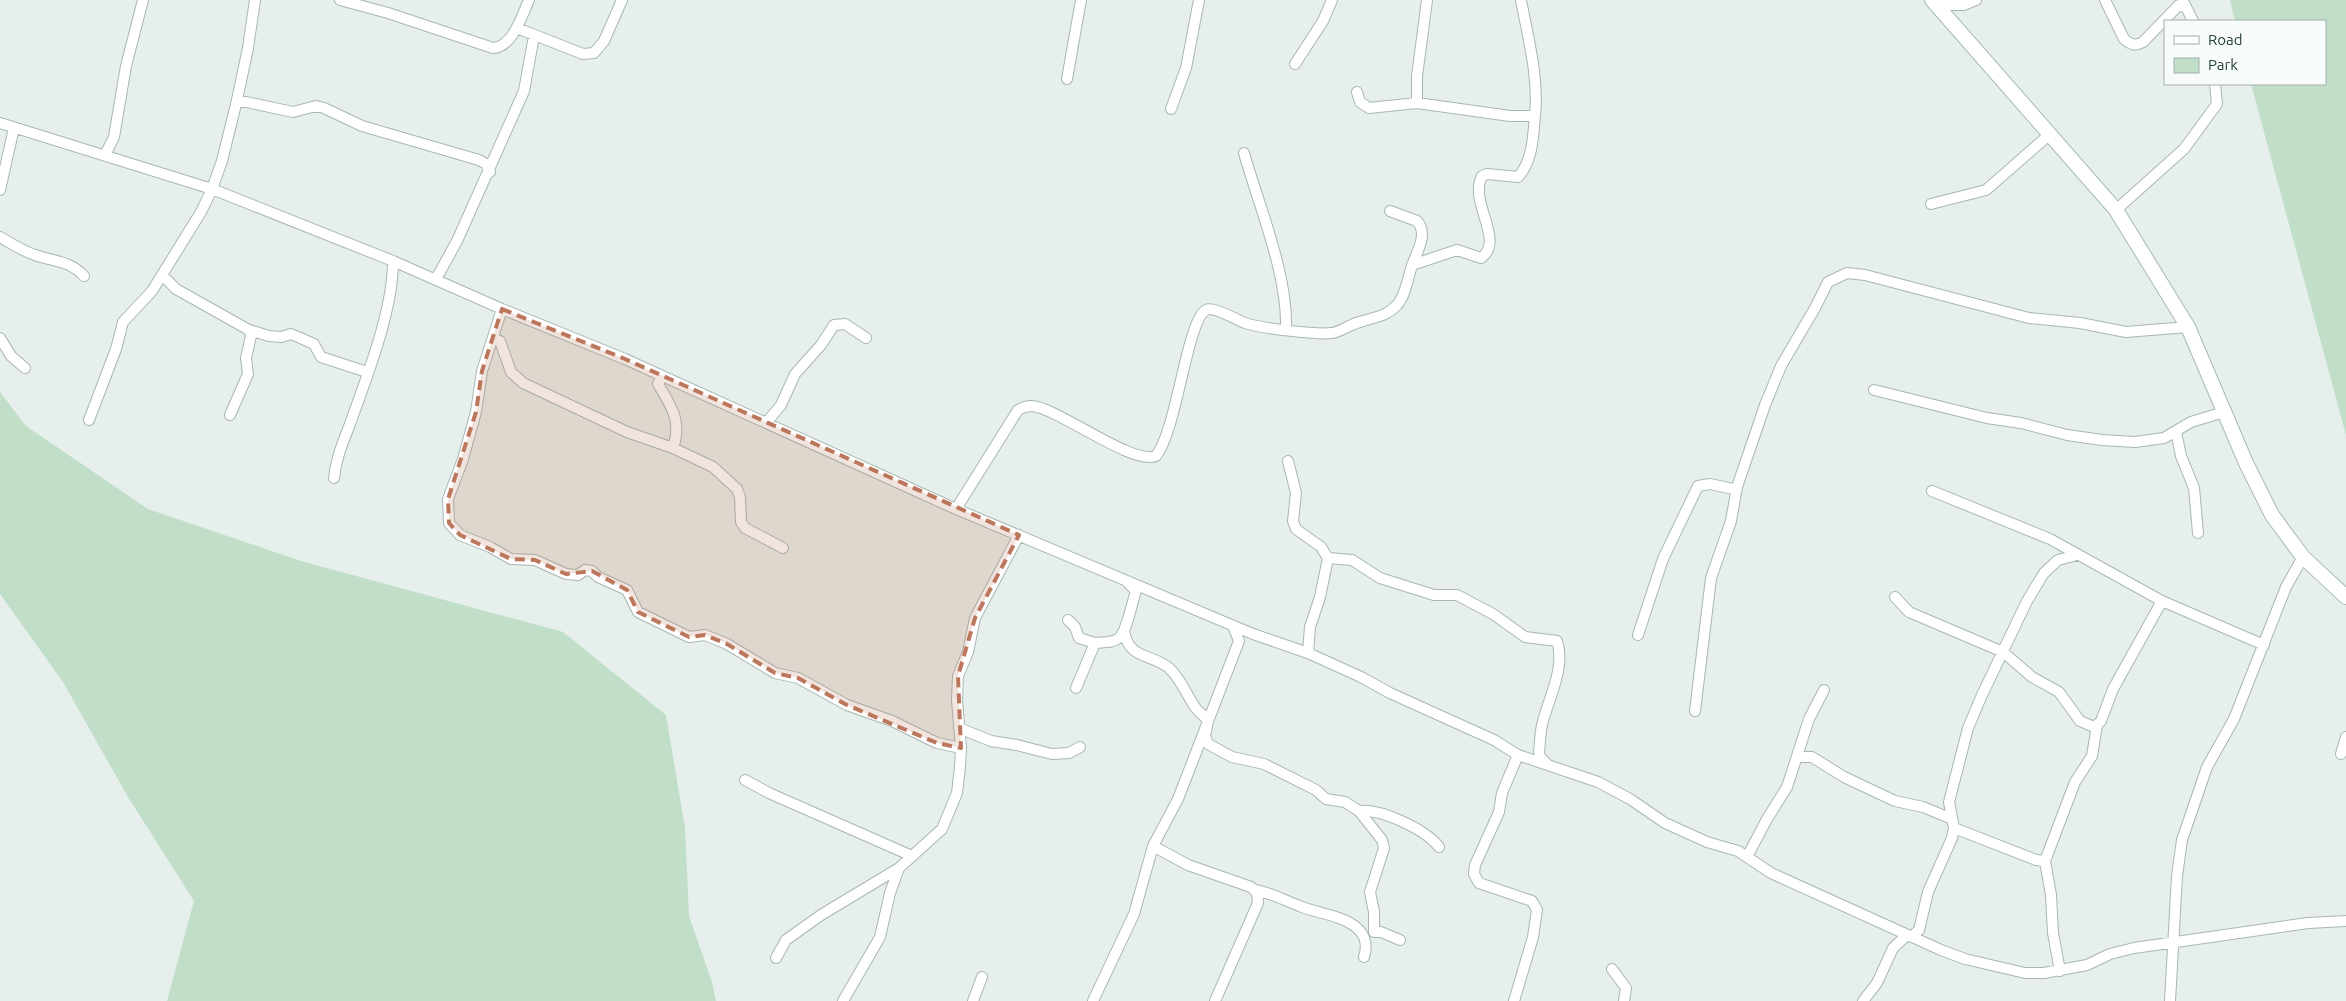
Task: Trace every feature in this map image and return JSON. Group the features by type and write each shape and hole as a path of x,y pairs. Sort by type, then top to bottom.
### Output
{"street":[{"path":"105,155 114,137 126,66 143,0"},
{"path":"89,420 116,350 121,326 152,291 201,212 212,188 222,161 237,100 248,48 255,0"},
{"path":"340,0 388,13 493,48 504,44 516,28 529,0"},
{"path":"516,28 583,54 594,53 604,40 622,0"},
{"path":"1067,79 1080,0"},
{"path":"1171,109 1186,68 1199,0"},
{"path":"1295,64 1323,21 1332,0"},
{"path":"1417,103 1417,76 1428,0"},
{"path":"1412,265 1457,250 1481,258 1486,255 1489,249 1490,235 1480,206 1478,189 1482,176 1487,174 1518,177 1524,171 1532,146 1537,96 1522,0"},
{"path":"1934,2 1964,5 1976,0"},
{"path":"2105,0 2124,39 2133,44 2143,42 2164,20"},
{"path":"1934,2 2116,210 2188,327 2224,412 2272,515 2303,557 2346,597"},
{"path":"2164,20 2183,3 2192,20"},
{"path":"436,279 457,241 490,172 524,90 534,36"},
{"path":"2116,210 2184,149 2217,104 2215,85"},
{"path":"1357,92 1360,102 1369,108 1417,103 1510,116 1535,116"},
{"path":"237,100 293,112 316,106 324,108 362,126 479,160 486,164 490,172"},
{"path":"0,123 212,188 393,261 502,309 625,359 661,377 956,509 1233,626 1308,654 1494,740 1518,755 1598,782 1630,799 1665,823 1708,842 1728,847 1748,857 1771,873 1909,936 1965,959 2024,973 2060,971 2087,965 2110,954 2134,948 2308,923 2346,921"},
{"path":"0,190 14,128"},
{"path":"1931,204 1986,190 2050,134"},
{"path":"1244,153 1279,270 1287,307 1286,329"},
{"path":"956,509 1018,410 1024,406 1038,407 1090,434 1151,459 1156,456 1162,450 1176,404 1189,347 1201,315 1206,310 1213,309 1247,324 1330,334 1359,322 1385,315 1400,302 1422,236 1421,224 1418,221 1390,210"},
{"path":"0,237 36,256 65,261 77,268 84,276"},
{"path":"334,478 340,450 367,372 392,286 393,261"},
{"path":"1695,711 1711,578 1731,521 1737,487 1765,405 1787,353 1816,308 1828,282 1848,274 1865,275 2029,318 2080,322 2126,332 2188,327"},
{"path":"162,275 176,289 249,330 270,336 281,337 291,334 314,344 321,357 367,372"},
{"path":"502,309 482,371 476,412 463,459 448,499 449,524 460,536 490,547 511,559 535,560 566,574 578,575 585,570 592,571 598,577 628,590 638,612 689,637 705,636 720,641 775,673 798,678 847,705 892,721 937,743 961,748"},
{"path":"766,423 781,405 795,374 821,345 834,326 845,324 866,338"},
{"path":"230,414 248,374 246,358 251,336 249,330"},
{"path":"0,338 11,356 25,368"},
{"path":"493,339 500,341 511,372 523,383 628,432 673,448 713,467 737,490 740,497 741,522 745,528 782,548"},
{"path":"661,377 658,384 675,412 677,436 673,448"},
{"path":"1874,390 2074,436 2135,442 2164,438 2191,422 2224,412"},
{"path":"2176,432 2181,456 2194,488 2198,533"},
{"path":"1288,461 1296,493 1293,521 1296,529 1321,547 1328,558 1320,597 1310,627 1308,654"},
{"path":"1638,635 1663,559 1698,486 1710,484 1733,489 1737,487"},
{"path":"1932,491 2022,526 2162,600 2264,645"},
{"path":"776,958 783,944 809,923 870,883 899,868 942,828 957,793 961,748 957,700 958,676 968,652 975,618 1018,535"},
{"path":"1862,1001 1877,983 1893,948 1919,930 1928,892 1952,838 1953,823 1949,802 1968,728 2027,601 2044,573 2058,560 2077,554"},
{"path":"2170,1001 2175,942 2177,876 2182,840 2207,767 2234,719 2286,587 2303,557"},
{"path":"1328,558 1352,560 1380,578 1434,595 1457,595 1493,614 1525,637 1557,641 1560,657 1556,681 1542,726 1539,752 1548,765"},
{"path":"1068,620 1075,627 1080,638 1096,643 1113,641 1120,637 1136,591 1131,585 1116,576"},
{"path":"1895,597 1909,612 2003,652 2032,677 2059,692 2080,721 2087,726 2097,725"},
{"path":"2060,971 2052,933 2051,895 2045,861 2075,782 2092,756 2097,725 2113,689 2162,600"},
{"path":"1093,1001 1134,914 1153,846 1178,799 1238,641 1233,626"},
{"path":"1124,630 1125,638 1134,652 1168,667 1186,689 1195,708 1208,721"},
{"path":"1238,641 1253,634"},
{"path":"1076,688 1096,643"},
{"path":"1748,857 1767,819 1787,787 1799,757 1809,719 1824,690"},
{"path":"1208,721 1205,736 1208,744 1218,751 1232,757 1264,764 1316,790 1326,799 1345,802 1359,811 1382,840 1384,848 1370,892 1374,912 1374,932"},
{"path":"959,728 990,742 1017,745 1052,754 1069,753 1080,747"},
{"path":"2341,754 2346,737"},
{"path":"1514,1001 1534,937 1537,910 1532,901 1478,883 1474,874 1475,865 1499,812 1502,793 1518,755"},
{"path":"1799,757 1812,757 1844,777 1895,801 1922,806 1953,823 2036,860 2045,861"},
{"path":"745,780 912,856"},
{"path":"1359,811 1376,811 1392,817 1432,837 1439,847"},
{"path":"1153,846 1188,865 1255,890 1267,892 1359,929 1381,932 1400,940"},
{"path":"843,1001 880,937 890,893 899,868"},
{"path":"1215,1001 1258,903 1259,898 1255,890"},
{"path":"1359,929 1365,944 1364,957"},
{"path":"1612,969 1626,988 1624,1001"},
{"path":"973,1001 982,977"}],"highlighted area":[{"path":"502,309 625,359 1019,535 975,618 958,676 961,748 937,743 847,705 798,678 775,673 727,644 705,635 689,637 638,612 627,590 592,571 566,574 535,560 511,559 460,535 449,523 448,499 476,412 482,371"}],"green space":[{"path":"2230,0 2346,0 2346,435 2251,85 2326,85 2326,20 2235,20"},
{"path":"0,392 26,426 148,509 301,561 563,632 666,715 685,828 689,916 712,982 716,1001 167,1001 194,901 128,797 63,682 0,594"}]}
